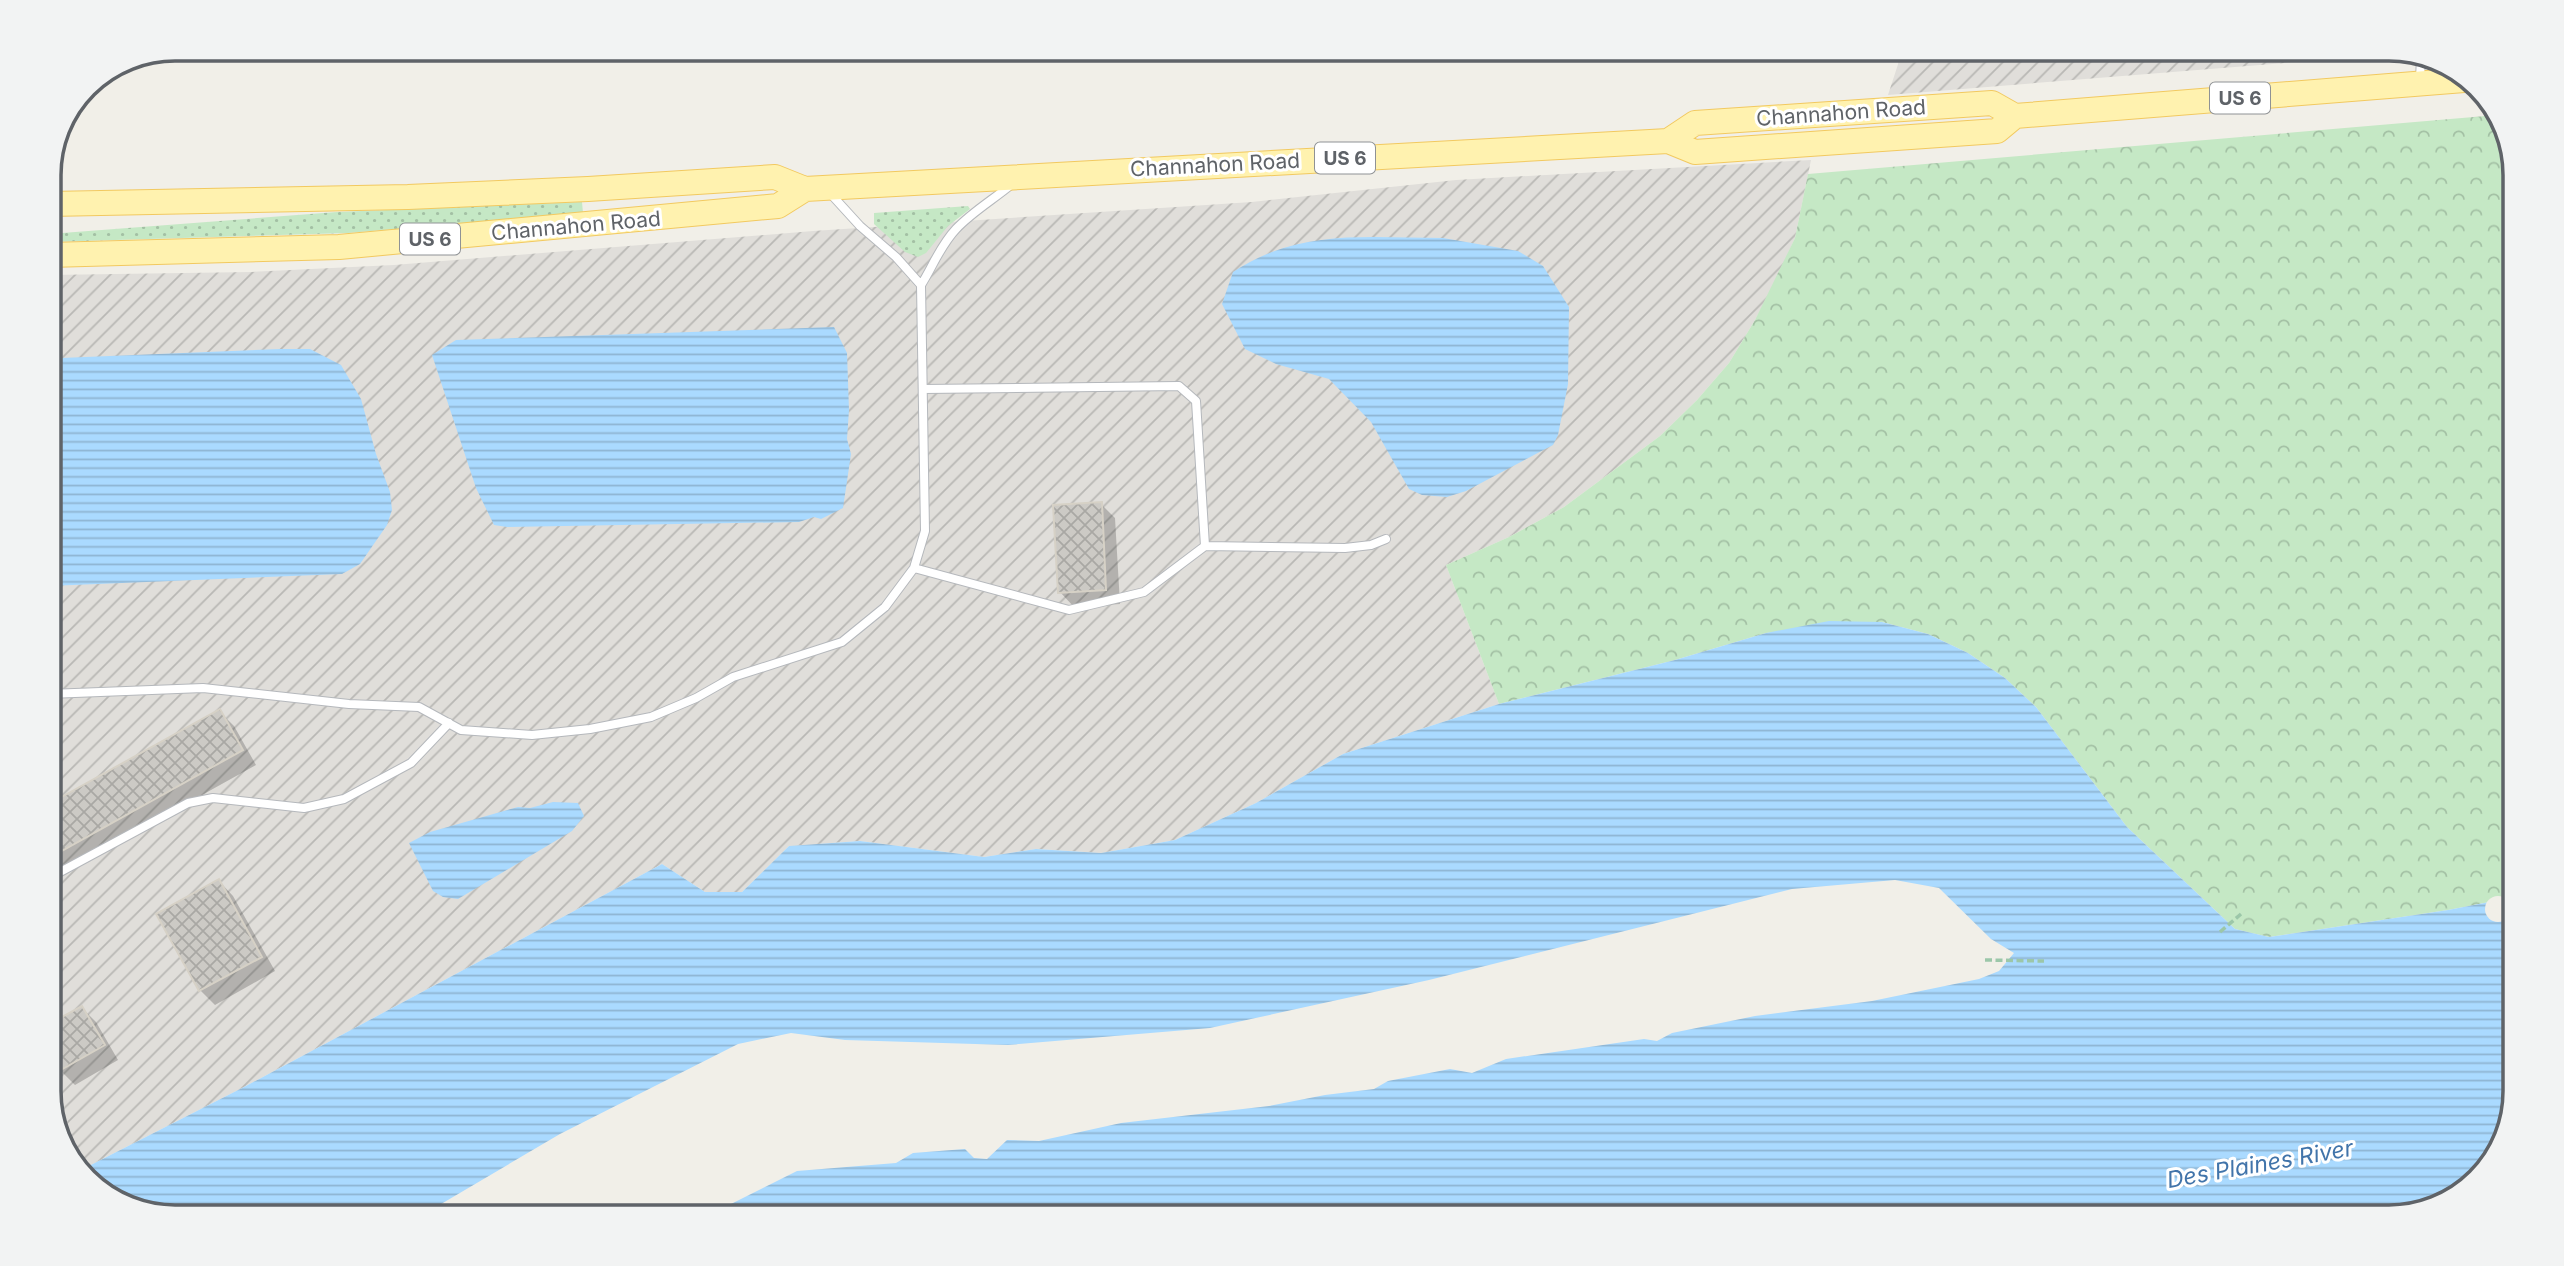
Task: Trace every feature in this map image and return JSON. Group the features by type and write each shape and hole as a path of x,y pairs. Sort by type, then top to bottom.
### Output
{"main road":[{"name":"Channahon Road","path":"61,204 408,197 775,177 814,188 1668,141 1695,152 1997,131 2015,116 2452,81"},
{"name":"Channahon Road","path":"61,255 325,248 446,238 778,206 814,188"}],"lane":[{"path":"2420,83 2421,66"},
{"path":"61,694 203,688 349,704 419,707 461,730 532,735 590,729 650,717 696,698 733,677 842,642 885,607 914,568 925,531 921,285 934,257 956,228 1023,176"},
{"path":"814,188 896,257 921,285"},
{"path":"923,389 1180,386 1196,401 1205,546"},
{"path":"914,568 1069,610 1144,592 1205,546 1345,548 1371,545 1386,539"},
{"path":"61,872 188,803 213,798 304,808 344,799 411,763 449,723"}],"path":[{"path":"2220,932 2241,914"},
{"path":"1985,960 2044,961"}],"shaded area":[{"path":"1899,61 2308,61 1888,95"},
{"path":"1811,160 1795,238 1775,282 1729,363 1697,400 1660,436 1564,507 1509,537 1446,565 1499,704 1343,754 1256,803 1175,840 1101,853 1036,849 984,857 860,841 789,846 742,892 705,892 662,864 244,1087 90,1166 81,1154 67,1127 61,1098 61,275 251,272 394,265 813,231 1252,202 1456,180"}],"green space":[{"path":"2485,116 2497,139 2503,168 2503,899 2269,937 2235,929 2127,827 2036,707 2005,678 1968,653 1928,634 1882,622 1766,633 1675,660 1499,704 1446,565 1509,537 1564,507 1660,436 1697,400 1729,363 1755,320 1795,238 1808,174"},
{"path":"582,202 583,213 348,233 61,242 61,233 337,212"},
{"path":"968,206 970,209 948,226 926,253 918,257 905,252 874,224 874,213"}],"water":[{"path":"1334,238 1443,238 1518,251 1543,266 1569,307 1568,384 1558,435 1553,445 1466,491 1447,497 1422,495 1409,489 1371,422 1329,379 1276,364 1245,349 1222,304 1233,272 1283,248"},
{"path":"834,327 847,353 847,439 851,454 843,508 821,519 814,517 799,522 507,527 494,525 476,488 432,355 456,340"},
{"path":"310,349 341,365 361,399 390,492 392,510 387,525 360,564 342,574 61,586 61,358"},
{"name":"Des Plaines River","path":"1829,621 1882,622 1928,634 1968,653 2005,678 2036,707 2127,827 2235,929 2269,937 2503,899 2502,1105 2491,1141 2483,1154 2469,1171 2446,1189 2418,1201 2388,1205 729,1205 797,1171 896,1163 913,1153 965,1149 974,1158 987,1159 1007,1140 1039,1141 1121,1123 1269,1106 1374,1089 1388,1081 1450,1069 1472,1073 1506,1059 1644,1039 1657,1041 1672,1033 1755,1016 1872,1001 1979,979 1999,971 2014,953 1991,939 1939,888 1895,880 1792,889 1429,980 1210,1028 1008,1045 845,1040 791,1033 738,1044 560,1134 439,1205 161,1204 125,1193 90,1166 244,1087 662,864 705,892 742,892 789,846 860,841 984,857 1036,849 1101,853 1175,840 1256,803 1343,754 1499,704 1675,660 1766,633"},
{"path":"553,802 578,803 584,816 572,831 458,899 443,897 433,891 409,843 430,832 518,807 530,808"}],"pier":[{"path":"2503,897 2503,921 2498,922 2489,918 2485,909 2489,900"}],"building":[{"path":"1102,502 1106,590 1058,593 1053,505"},
{"path":"220,709 243,750 61,851 61,797"},
{"path":"219,879 262,957 199,991 156,914"},
{"path":"82,1006 105,1045 61,1070 61,1017"}]}
